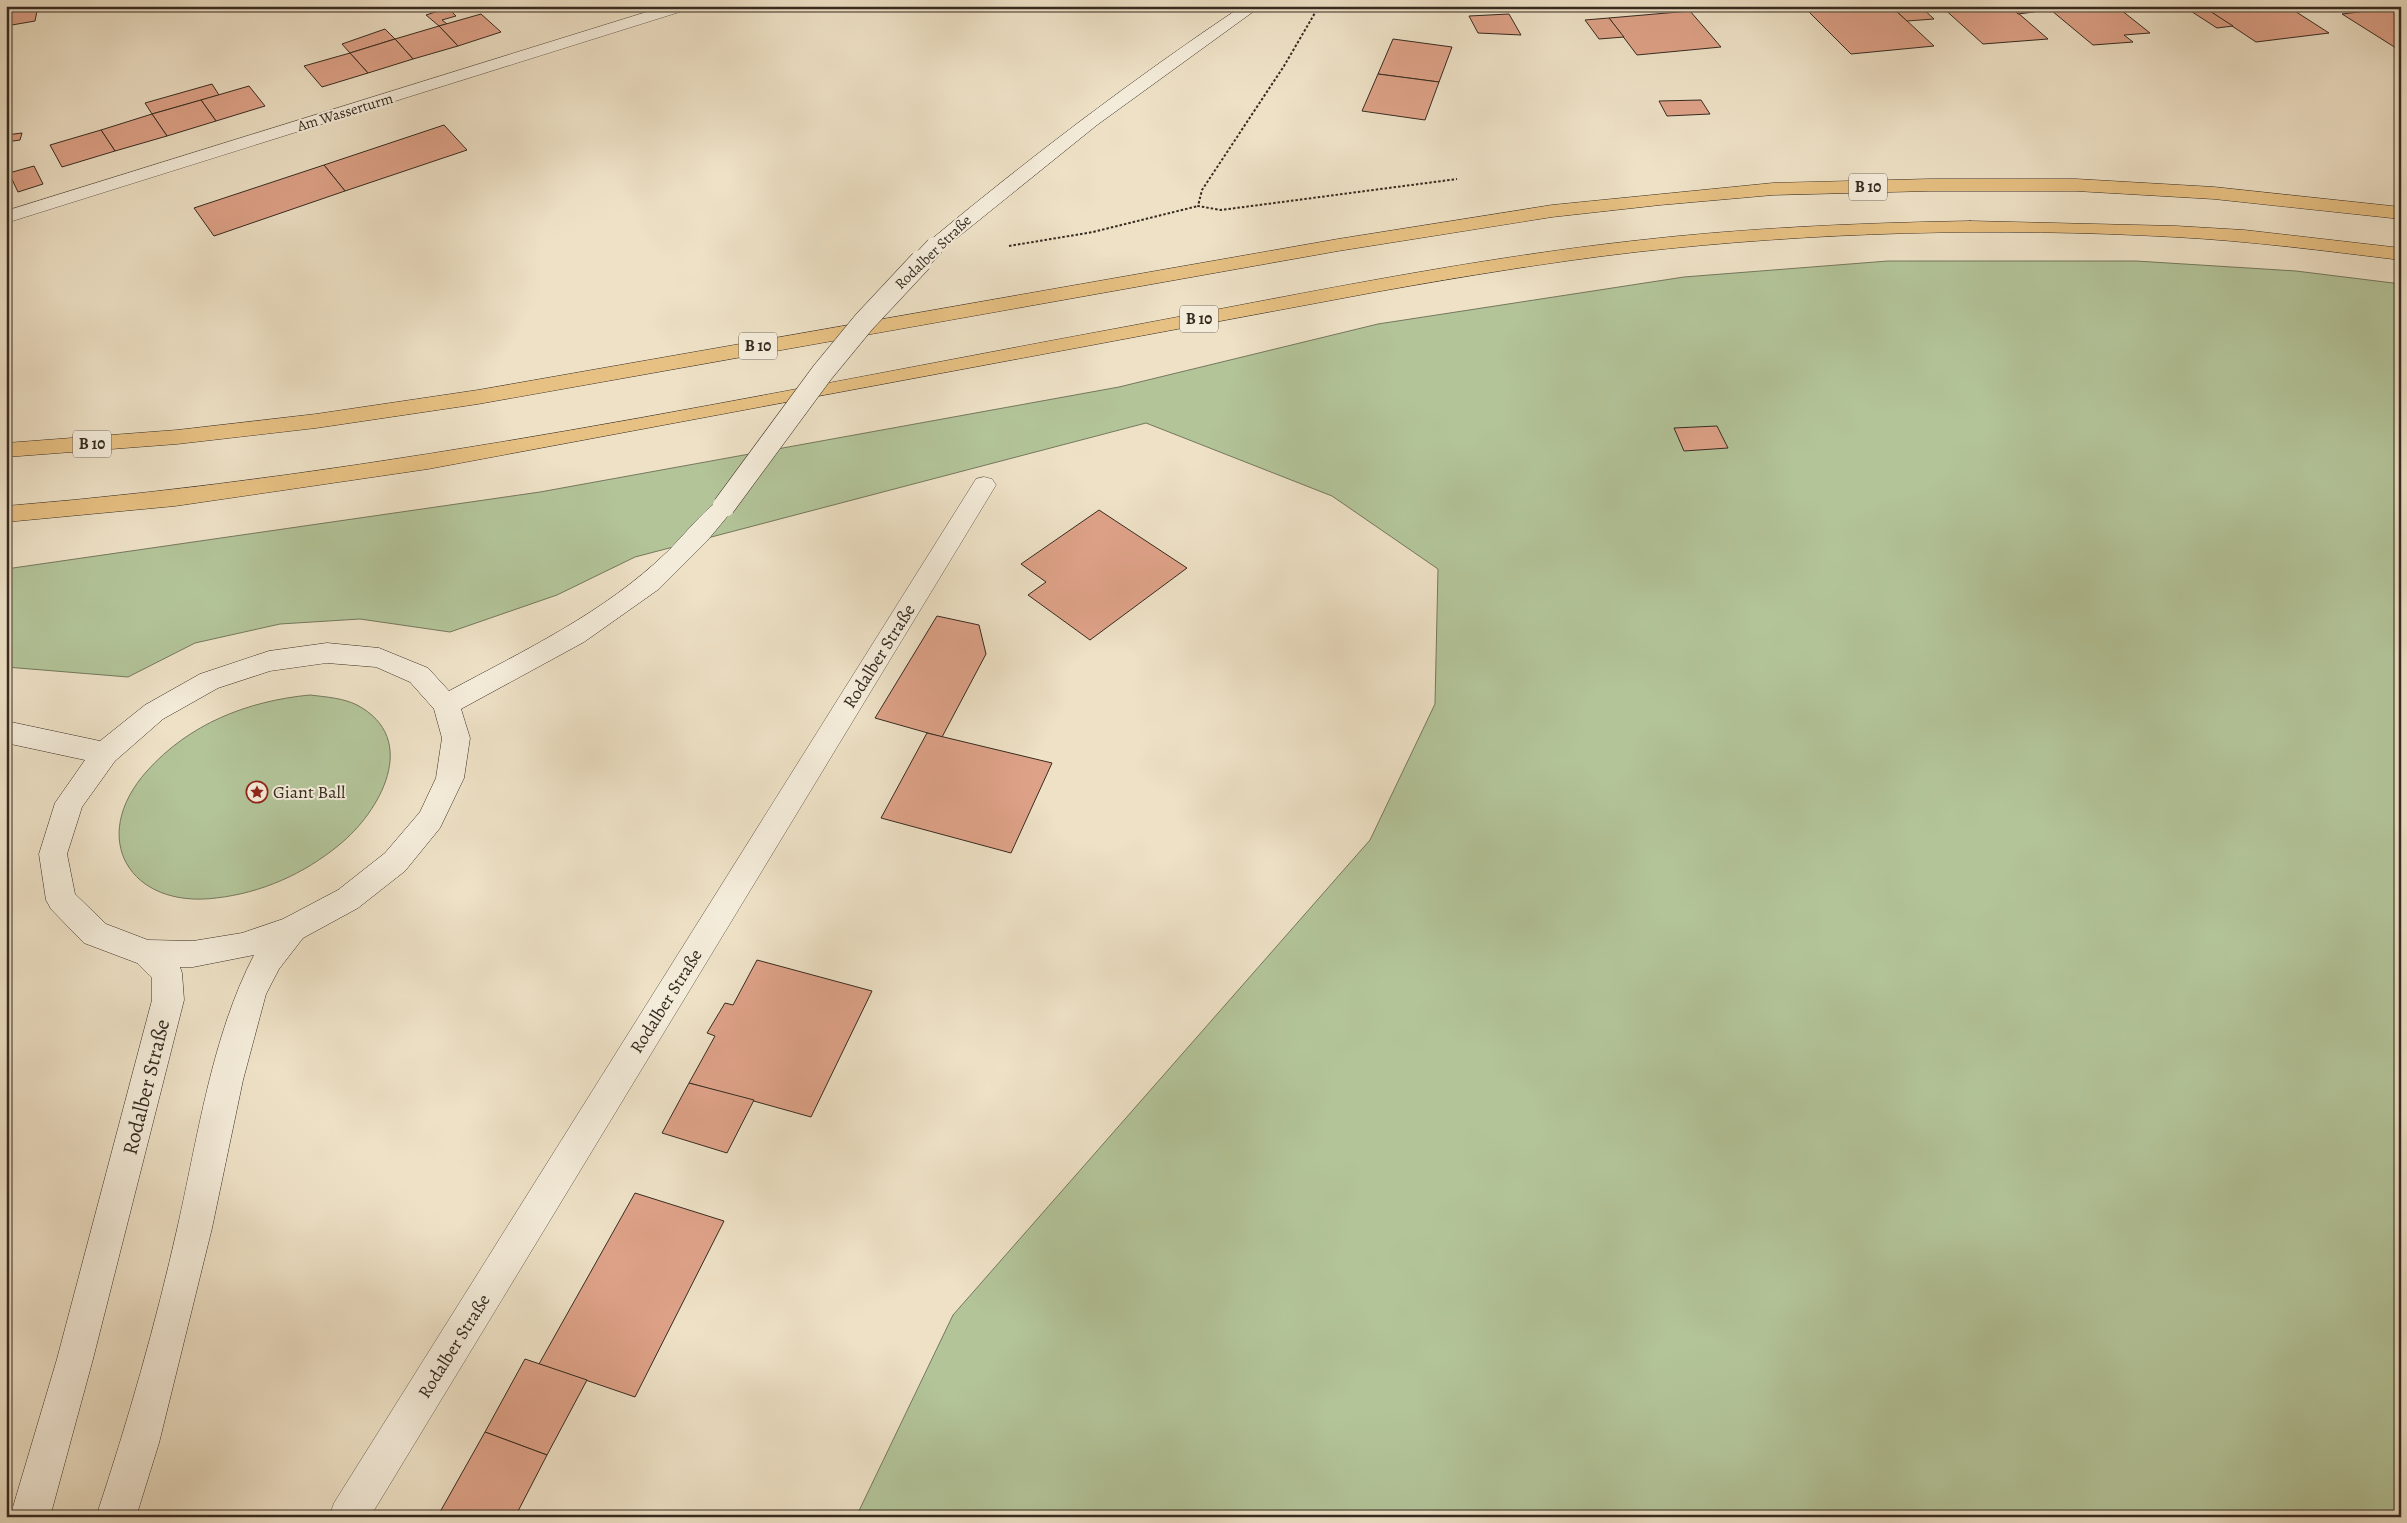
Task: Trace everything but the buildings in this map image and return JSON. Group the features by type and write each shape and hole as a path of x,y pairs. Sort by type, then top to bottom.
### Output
{"highway":[{"name":"B 10","path":"6,450 177,437 478,397 1328,246 1552,211 1660,199 1773,190 1930,185 2076,185 2214,193 2401,213"},
{"name":"B 10","path":"6,514 219,492 360,472 544,442 1360,289 1570,255 1692,240 1804,232 1954,226 2081,228 2244,236 2401,254"}],"main road":[{"name":"Am Wasserturm","path":"6,217 683,6"},
{"name":"Rodalber Straße","path":"446,705 575,635 650,584 700,534 724,506 822,373 864,322 935,246 1052,151 1143,81 1253,6"},
{"name":"Rodalber Straße","path":"348,1517 984,485"},
{"path":"327,653 379,658 420,676 446,705 456,738 450,778 430,820 395,862 348,899 292,928 242,946 194,954 148,953 95,934 61,900 53,854 69,803 105,753 154,712 210,681 269,661 327,653"},
{"path":"6,732 105,753"},
{"path":"116,1517 140,1443 195,1228 227,1080 251,992 268,959 292,928"},
{"name":"Rodalber Straße","path":"30,1517 76,1359 168,1000 167,973 148,953"}],"path":[{"path":"1004,247 1093,232 1198,206"}],"green space":[{"path":"1888,261 2136,261 2296,271 2401,284 2401,1517 856,1517 953,1315 1370,840 1435,704 1438,569 1332,496 1146,423 635,557 557,595 450,632 360,619 280,624 195,643 128,677 6,667 6,569 540,492 1119,387 1378,324 1684,277"},
{"path":"310,695 340,699 357,705 376,719 387,737 390,756 387,775 380,795 354,831 339,845 311,865 265,887 249,892 216,898 186,898 160,892 141,880 127,864 120,844 120,821 129,796 147,771 163,754 181,740 221,718 242,709 264,703"}],"place":[{"name":"Giant Ball","path":"257,792"}]}
